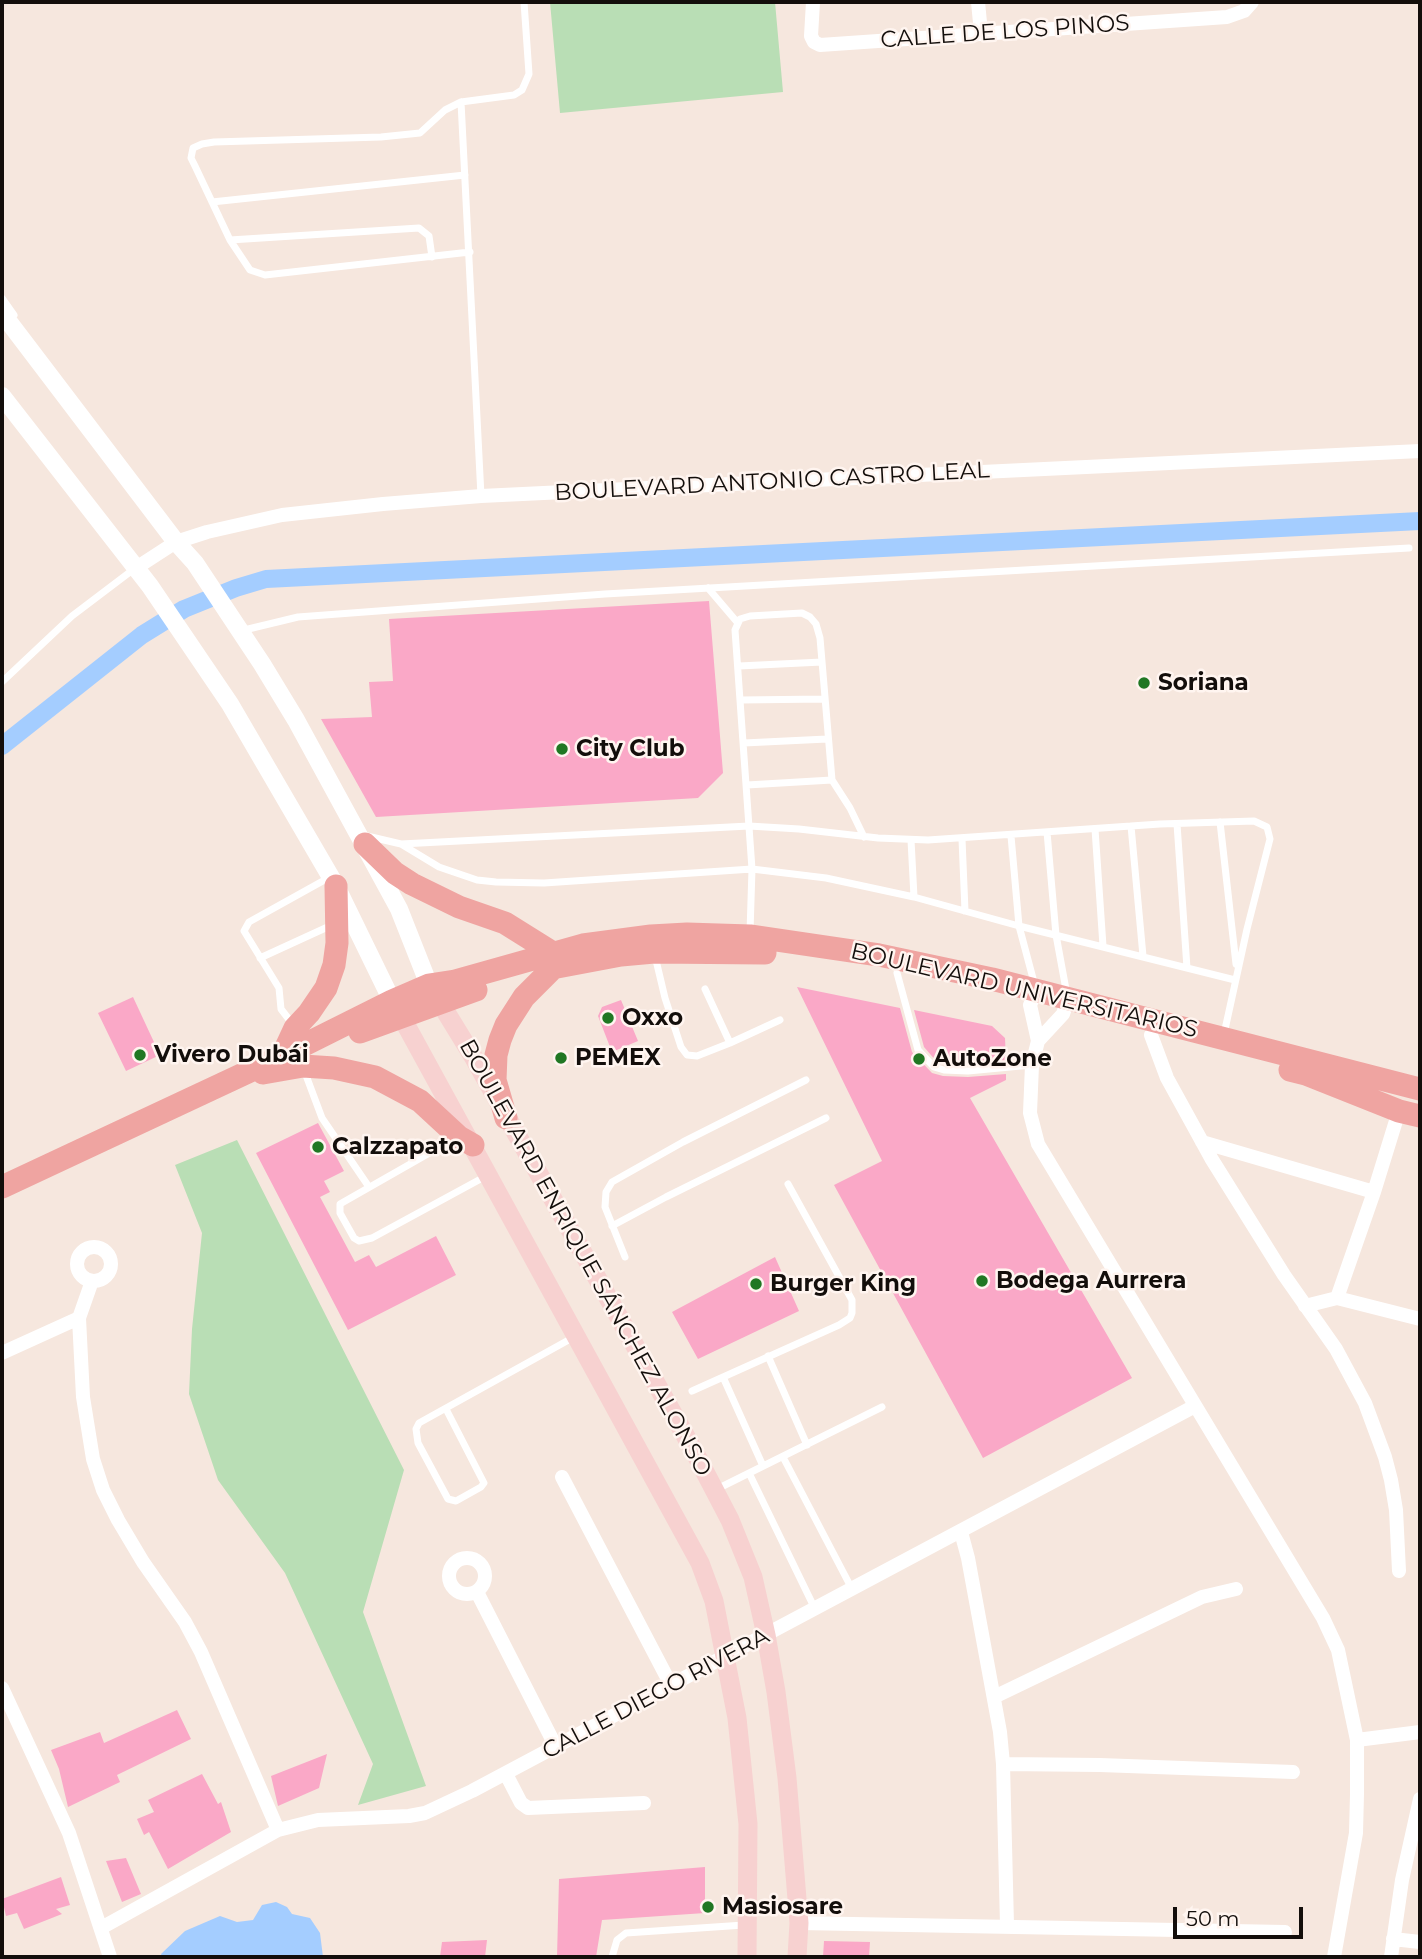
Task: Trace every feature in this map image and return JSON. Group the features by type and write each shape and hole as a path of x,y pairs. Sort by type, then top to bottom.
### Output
{"main road":[{"path":"362,839 394,873 459,907 505,923 553,960 524,997 500,1040 496,1055 495,1080 506,1118"},
{"path":"282,1056 295,1028 326,988 334,965 345,918 333,881"},
{"name":"BOULEVARD UNIVERSITARIOS","path":"2,1189 282,1056 435,993 455,981 553,960 631,938 687,934 750,936 879,955 1066,1007 1151,1035 1420,1088"},
{"name":"BOULEVARD UNIVERSITARIOS","path":"553,960 654,952 739,952 796,956 1033,998"},
{"name":"BOULEVARD ENRIQUE SÁNCHEZ ALONSO","path":"435,993 715,1490 753,1577 766,1635 787,1778 799,1923 797,1957"},
{"name":"BOULEVARD UNIVERSITARIOS","path":"1066,1007 1223,1038 1308,1067 1410,1114"},
{"name":"BOULEVARD UNIVERSITARIOS","path":"2,1189 260,1074 397,1008"},
{"name":"BOULEVARD ENRIQUE SÁNCHEZ ALONSO","path":"397,1008 466,1141 489,1175 700,1563 714,1601 737,1718 747,1824 747,1957"},
{"path":"260,1074 303,1066 334,1068 375,1077 420,1101 466,1141"}],"street":[{"name":"CALLE DE LOS PINOS","path":"813,2 811,36 814,42 820,45 1227,17 1237,15 1251,4"},
{"path":"978,2 981,33"},
{"name":"BOULEVARD ENRIQUE SÁNCHEZ ALONSO","path":"2,313 176,542 195,562 262,664 296,720 399,909 435,993"},
{"path":"2,396 181,630 230,705 333,881"},
{"name":"BOULEVARD ANTONIO CASTRO LEAL","path":"136,568 176,542 282,515 481,495 1420,451"},
{"name":"BOULEVARD ENRIQUE SÁNCHEZ ALONSO","path":"345,918 397,1008"},
{"path":"1033,998 1038,1041 1032,1065 1030,1113 1038,1144 1323,1618 1338,1650 1357,1740 1356,1833 1334,1957"},
{"path":"1038,1041 1066,1007"},
{"path":"1151,1035 1167,1078 1202,1142 1336,1349 1364,1403 1385,1457 1396,1510 1399,1571"},
{"path":"1337,1298 1374,1192 1410,1114"},
{"path":"1202,1142 1374,1192"},
{"path":"92,1281 79,1318 87,1433 103,1490 131,1541 185,1622 201,1652 278,1830"},
{"path":"1306,1306 1337,1298 1420,1320"},
{"path":"2,1353 79,1318"},
{"name":"CALLE DIEGO RIVERA","path":"101,1928 278,1830 318,1820 395,1818 425,1813 506,1774 1195,1406"},
{"path":"562,1476 671,1685"},
{"path":"961,1532 994,1697 1003,1764 1007,1925"},
{"path":"994,1697 1202,1597 1236,1589"},
{"path":"477,1592 556,1747"},
{"path":"2,1688 69,1833 110,1957"},
{"path":"1357,1740 1420,1732"},
{"path":"1003,1764 1293,1772"},
{"path":"506,1774 521,1803 528,1808 645,1803"},
{"path":"1391,1957 1402,1880 1420,1799"},
{"path":"799,1923 1284,1932"},
{"path":"1393,1939 1420,1942"}],"lane":[{"path":"470,252 265,275 250,270 243,264 230,240 191,158 193,148 202,144 420,133 445,110 461,102 514,94 522,90 528,74 524,2"},
{"path":"461,102 481,495"},
{"path":"212,202 465,175"},
{"path":"230,240 419,228 429,236 432,257"},
{"path":"2,298 64,384 63,393"},
{"path":"239,631 298,617 708,588 1409,548"},
{"path":"2,682 72,616 136,568"},
{"path":"708,588 737,622"},
{"path":"737,622 750,616 806,615 813,620 819,631 832,780 856,818 864,837"},
{"path":"737,622 735,630 752,869 750,936"},
{"path":"738,666 822,662"},
{"path":"741,701 824,699"},
{"path":"744,743 827,739"},
{"path":"747,785 832,780"},
{"path":"362,839 401,844 749,826 911,841 1131,826 1254,821 1267,827 1270,834 1223,1038"},
{"path":"1220,822 1237,970"},
{"path":"1177,824 1186,968"},
{"path":"1131,826 1143,956"},
{"path":"1095,829 1103,946"},
{"path":"1047,832 1056,935 1066,1007"},
{"path":"1011,835 1019,926 1033,998"},
{"path":"962,839 965,911"},
{"path":"911,841 914,897"},
{"path":"401,844 439,867 477,880 496,882 544,883 752,869 826,878 914,897 1235,980"},
{"path":"295,1028 281,1009 279,988 244,931 249,922 333,881"},
{"path":"260,958 345,918"},
{"path":"654,952 677,1035 687,1055 697,1056 780,1020"},
{"path":"897,973 918,1050 934,1068 968,1071 1032,1065"},
{"path":"705,989 730,1043"},
{"path":"303,1066 323,1118 369,1187"},
{"path":"625,1257 612,1226 605,1199 608,1187 618,1177 806,1080"},
{"path":"612,1226 827,1118"},
{"path":"466,1141 343,1201 339,1209 354,1238 359,1241 372,1238 489,1175"},
{"path":"692,1391 846,1321 853,1308 852,1300 788,1184"},
{"path":"446,1409 484,1483 456,1501 448,1499 416,1436 419,1423 577,1336"},
{"path":"768,1356 807,1445"},
{"path":"723,1377 764,1466"},
{"path":"715,1490 882,1407"},
{"path":"783,1457 852,1589"},
{"path":"749,1473 814,1609"},
{"path":"612,1957 617,1940 631,1932 748,1925"}],"green space":[{"path":"550,2 775,2 783,92 560,113"},
{"path":"237,1140 404,1470 363,1612 426,1786 358,1805 373,1764 285,1573 218,1480 189,1394 192,1329 202,1233 175,1165"}],"water":[{"path":"276,1902 287,1907 292,1914 310,1918 320,1933 323,1957 162,1957 161,1954 185,1931 220,1916 237,1922 253,1920 262,1905"}],"building":[{"path":"709,601 723,773 698,798 376,817 321,719 372,717 369,682 393,681 389,619"},
{"name":"Bodega Aurrera","path":"797,987 900,1008 912,1052 932,1073 968,1077 1006,1074 1006,1080 970,1098 1132,1378 983,1458 834,1185 882,1161"},
{"path":"133,997 160,1055 126,1071 98,1013"},
{"path":"621,1000 638,1041 612,1052 598,1016 602,1007"},
{"path":"914,1010 992,1026 1005,1038 1006,1061 968,1065 937,1062 924,1047"},
{"path":"318,1123 344,1171 324,1181 330,1192 320,1197 355,1262 369,1255 376,1267 436,1236 456,1275 348,1330 256,1153"},
{"name":"Burger King","path":"775,1257 799,1311 698,1359 672,1312"},
{"path":"177,1710 191,1739 117,1775 120,1782 68,1807 59,1769 51,1750 100,1732 104,1743"},
{"path":"327,1754 319,1788 278,1806 271,1776"},
{"path":"202,1774 218,1804 221,1802 231,1832 168,1869 149,1832 144,1835 137,1819 154,1812 148,1800"},
{"path":"126,1858 141,1894 122,1902 106,1861"},
{"path":"705,1867 705,1913 602,1920 596,1957 557,1957 559,1879"},
{"path":"61,1877 70,1905 56,1909 62,1914 24,1929 17,1913 6,1916 2,1899"},
{"path":"487,1940 485,1957 440,1957 442,1942"},
{"path":"824,1941 870,1942 869,1957 823,1957"}],"waterway":[{"path":"2,746 142,635 184,609 266,579 1420,521"}],"place":[{"name":"Soriana","path":"1144,683"},
{"name":"City Club","path":"562,749"},
{"name":"Oxxo","path":"608,1018"},
{"name":"Vivero Dubái","path":"140,1055"},
{"name":"PEMEX","path":"561,1058"},
{"name":"AutoZone","path":"919,1059"},
{"name":"Calzzapato","path":"318,1147"},
{"name":"Bodega Aurrera","path":"982,1281"},
{"name":"Burger King","path":"756,1284"},
{"name":"Masiosare","path":"708,1907"}]}
